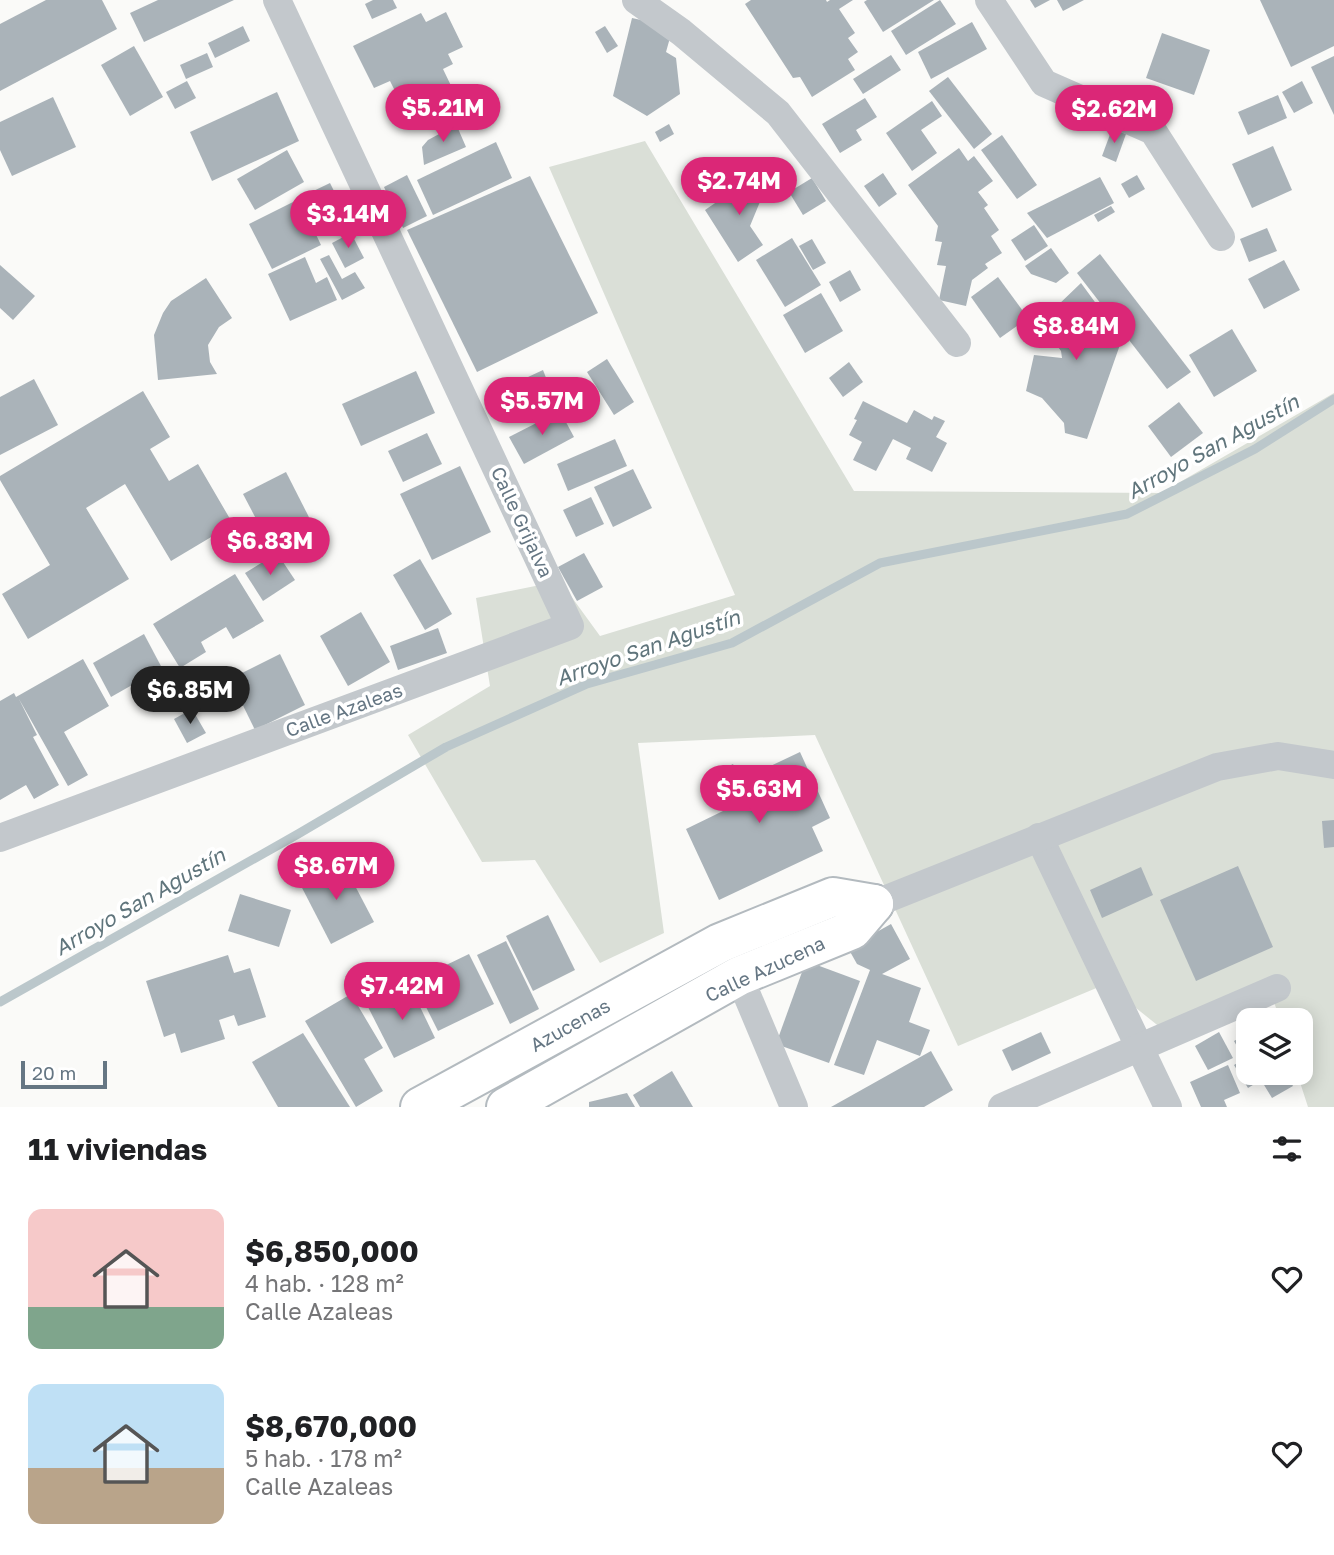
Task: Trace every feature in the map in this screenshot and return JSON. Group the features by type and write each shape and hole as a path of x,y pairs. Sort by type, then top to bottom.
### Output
{"street":[{"name":"Calle Grijalva","path":"277,0 570,626"},
{"path":"636,0 681,32 778,113 957,343"},
{"path":"989,0 1044,83 1153,131 1221,237"},
{"name":"Calle Azaleas","path":"0,838 570,626"},
{"path":"874,904 1217,767 1279,756 1334,765"},
{"path":"1040,837 1168,1107"},
{"name":"Calle Azucena","path":"720,943 833,897 874,904"},
{"name":"Calle Azucena","path":"506,1107 739,976 852,930 874,904"},
{"path":"720,943 739,976 794,1107"},
{"name":"Azucenas","path":"421,1107 720,943"},
{"path":"1002,1107 1277,988"}],"shaded area":[{"path":"645,141 854,491 1161,493 1334,393 1334,1107 1308,1107 1301,1085 1313,1085 1313,1008 1276,1008 1271,993 1161,1028 1106,984 958,1046 815,735 638,743 664,933 600,963 535,860 482,862 408,735 490,686 476,598 560,581 600,636 735,595 549,167"}],"building":[{"path":"46,0 102,0 117,29 0,91 0,24"},
{"path":"158,0 234,0 144,42 130,13"},
{"path":"373,0 393,0 397,8 372,19 365,4"},
{"path":"751,0 853,0 839,9 855,33 848,38 858,52 848,59 855,70 812,97 800,77 793,78 745,4"},
{"path":"934,0 883,32 864,2"},
{"path":"940,0 956,24 906,55 891,31"},
{"path":"1030,0 1050,0 1035,8"},
{"path":"1057,0 1084,0 1063,11"},
{"path":"1260,0 1334,0 1334,46 1291,67"},
{"path":"446,12 463,47 448,54 453,64 443,69 455,94 434,104 426,89 410,97 417,111 398,120 390,105 400,101 390,81 374,88 353,46 421,13 426,22"},
{"path":"632,18 673,27 666,52 676,58 680,94 647,116 613,96"},
{"path":"972,22 987,49 931,79 918,52"},
{"path":"243,26 250,41 215,58 208,43"},
{"path":"605,26 618,46 607,53 595,32"},
{"path":"1162,33 1210,50 1194,95 1146,78"},
{"path":"134,46 163,97 130,116 101,65"},
{"path":"207,53 213,67 186,79 180,65"},
{"path":"891,55 901,70 863,94 853,79"},
{"path":"1334,56 1334,115 1311,67"},
{"path":"948,77 992,134 974,149 929,91"},
{"path":"187,81 196,98 175,109 166,92"},
{"path":"1302,81 1313,103 1294,113 1282,92"},
{"path":"277,92 299,141 212,181 190,132"},
{"path":"1278,95 1287,118 1248,135 1238,112"},
{"path":"53,97 76,147 12,176 0,150 0,122"},
{"path":"865,98 877,117 856,130 862,140 840,153 822,124"},
{"path":"932,101 942,116 921,130 937,153 912,171 886,133"},
{"path":"453,117 466,147 424,165 422,147 441,133"},
{"path":"669,124 674,134 660,142 655,132"},
{"path":"1112,129 1126,134 1116,162 1102,156"},
{"path":"1002,135 1037,185 1017,199 981,150"},
{"path":"496,142 512,178 433,215 417,180"},
{"path":"1273,146 1292,190 1252,208 1232,164"},
{"path":"959,148 968,161 974,156 993,181 978,192 988,205 984,208 999,230 991,236 1002,253 985,264 988,268 972,280 966,306 939,300 946,266 937,265 942,242 935,241 938,226 908,185"},
{"path":"287,150 304,182 255,210 237,179"},
{"path":"883,173 897,194 879,207 864,186"},
{"path":"757,174 766,187 750,226 763,245 738,262 705,210"},
{"path":"407,175 427,216 403,228 384,187"},
{"path":"1137,175 1145,189 1129,198 1121,184"},
{"path":"530,176 598,313 477,372 407,230"},
{"path":"1100,177 1114,203 1047,238 1027,213"},
{"path":"812,178 826,201 803,215 789,192"},
{"path":"330,183 346,215 319,228 303,196"},
{"path":"299,199 321,245 272,269 249,224"},
{"path":"1111,206 1115,212 1098,222 1094,215"},
{"path":"1034,225 1048,246 1025,261 1011,240"},
{"path":"1267,228 1277,251 1249,262 1240,239"},
{"path":"351,233 364,258 345,268 332,243"},
{"path":"792,238 821,285 785,307 756,260"},
{"path":"812,239 826,263 813,270 799,246"},
{"path":"1051,248 1069,273 1056,283 1031,274 1025,266"},
{"path":"1100,254 1191,372 1167,389 1077,273"},
{"path":"329,255 342,279 355,272 365,288 342,300 320,259"},
{"path":"305,257 316,283 327,277 337,300 290,321 268,274"},
{"path":"1284,260 1300,290 1264,309 1248,279"},
{"path":"0,265 35,296 13,320 0,308"},
{"path":"850,270 861,290 840,302 829,282"},
{"path":"998,277 1028,318 1000,338 971,297"},
{"path":"206,278 232,318 219,327 208,345 210,362 217,374 158,380 154,335 163,313 171,301"},
{"path":"1081,283 1122,339 1087,439 1065,433 1064,423 1042,398 1026,391 1034,355 1062,358 1061,351 1042,325 1058,312 1056,307"},
{"path":"821,293 843,331 805,353 783,315"},
{"path":"1232,329 1257,371 1214,397 1189,355"},
{"path":"607,359 634,402 614,415 587,372"},
{"path":"849,362 863,382 843,397 829,378"},
{"path":"543,370 550,388 521,401 513,384"},
{"path":"416,371 435,413 361,446 342,404"},
{"path":"34,379 58,425 0,455 0,397"},
{"path":"143,391 170,437 150,449 169,481 198,464 233,524 171,561 125,484 86,508 129,579 28,639 2,594 50,565 0,476"},
{"path":"863,401 907,423 914,410 932,420 934,416 945,421 936,437 947,443 932,472 906,459 911,448 893,439 876,471 853,460 862,442 849,435"},
{"path":"1179,402 1203,433 1171,457 1148,426"},
{"path":"560,411 574,437 524,464 509,437"},
{"path":"427,433 442,464 403,482 388,451"},
{"path":"615,439 627,466 568,491 557,464"},
{"path":"460,466 491,532 432,560 400,494"},
{"path":"633,469 652,508 613,527 594,487"},
{"path":"286,472 315,529 273,551 243,494"},
{"path":"591,497 604,524 576,537 563,510"},
{"path":"277,553 295,580 263,601 245,573"},
{"path":"584,553 603,587 577,601 558,567"},
{"path":"420,559 452,614 425,630 393,575"},
{"path":"235,574 264,621 233,639 226,627 201,642 206,652 180,668 153,624"},
{"path":"361,612 390,662 348,686 320,636"},
{"path":"438,628 447,653 398,670 390,646"},
{"path":"144,634 162,668 111,697 93,663"},
{"path":"280,654 305,705 255,730 230,679"},
{"path":"83,659 109,706 64,732 88,775 68,786 19,699 37,735 33,737 59,785 34,799 26,785 0,800 0,701 14,693 16,697"},
{"path":"192,709 206,733 187,743 174,719"},
{"path":"800,752 830,818 812,827 823,851 719,900 686,829 723,811 707,777 733,764 741,780"},
{"path":"1334,820 1334,847 1324,848 1322,821"},
{"path":"341,859 374,922 331,944 299,882"},
{"path":"1238,866 1273,947 1196,981 1160,900"},
{"path":"1141,867 1153,895 1102,918 1090,890"},
{"path":"240,894 291,910 279,947 228,931"},
{"path":"548,915 575,970 533,991 506,936"},
{"path":"891,924 910,959 882,974 921,988 909,1022 930,1030 920,1056 877,1040 864,1075 834,1065 870,970 857,964 848,948"},
{"path":"506,941 539,1009 510,1024 477,955"},
{"path":"469,954 494,1004 438,1031 413,981"},
{"path":"228,955 234,973 250,968 266,1017 238,1026 234,1015 219,1020 225,1039 181,1053 175,1033 164,1037 146,981"},
{"path":"806,961 860,981 829,1063 776,1044"},
{"path":"410,986 435,1038 394,1058 368,1007"},
{"path":"351,994 383,1048 364,1059 383,1091 356,1107 305,1021"},
{"path":"1041,1032 1051,1053 1012,1071 1002,1050"},
{"path":"1219,1032 1233,1058 1208,1070 1195,1046"},
{"path":"303,1033 350,1107 278,1107 252,1062"},
{"path":"931,1051 953,1090 924,1107 831,1107"},
{"path":"1228,1065 1240,1093 1224,1100 1227,1107 1201,1107 1190,1082"},
{"path":"672,1071 693,1107 640,1107 633,1095"},
{"path":"1264,1085 1292,1085 1293,1086 1272,1098"},
{"path":"627,1093 635,1107 589,1107 589,1102"}],"waterway":[{"name":"Arroyo San Agustín","path":"0,1002 446,747 587,684 732,643 880,563 1127,514 1255,449 1334,399"}]}
